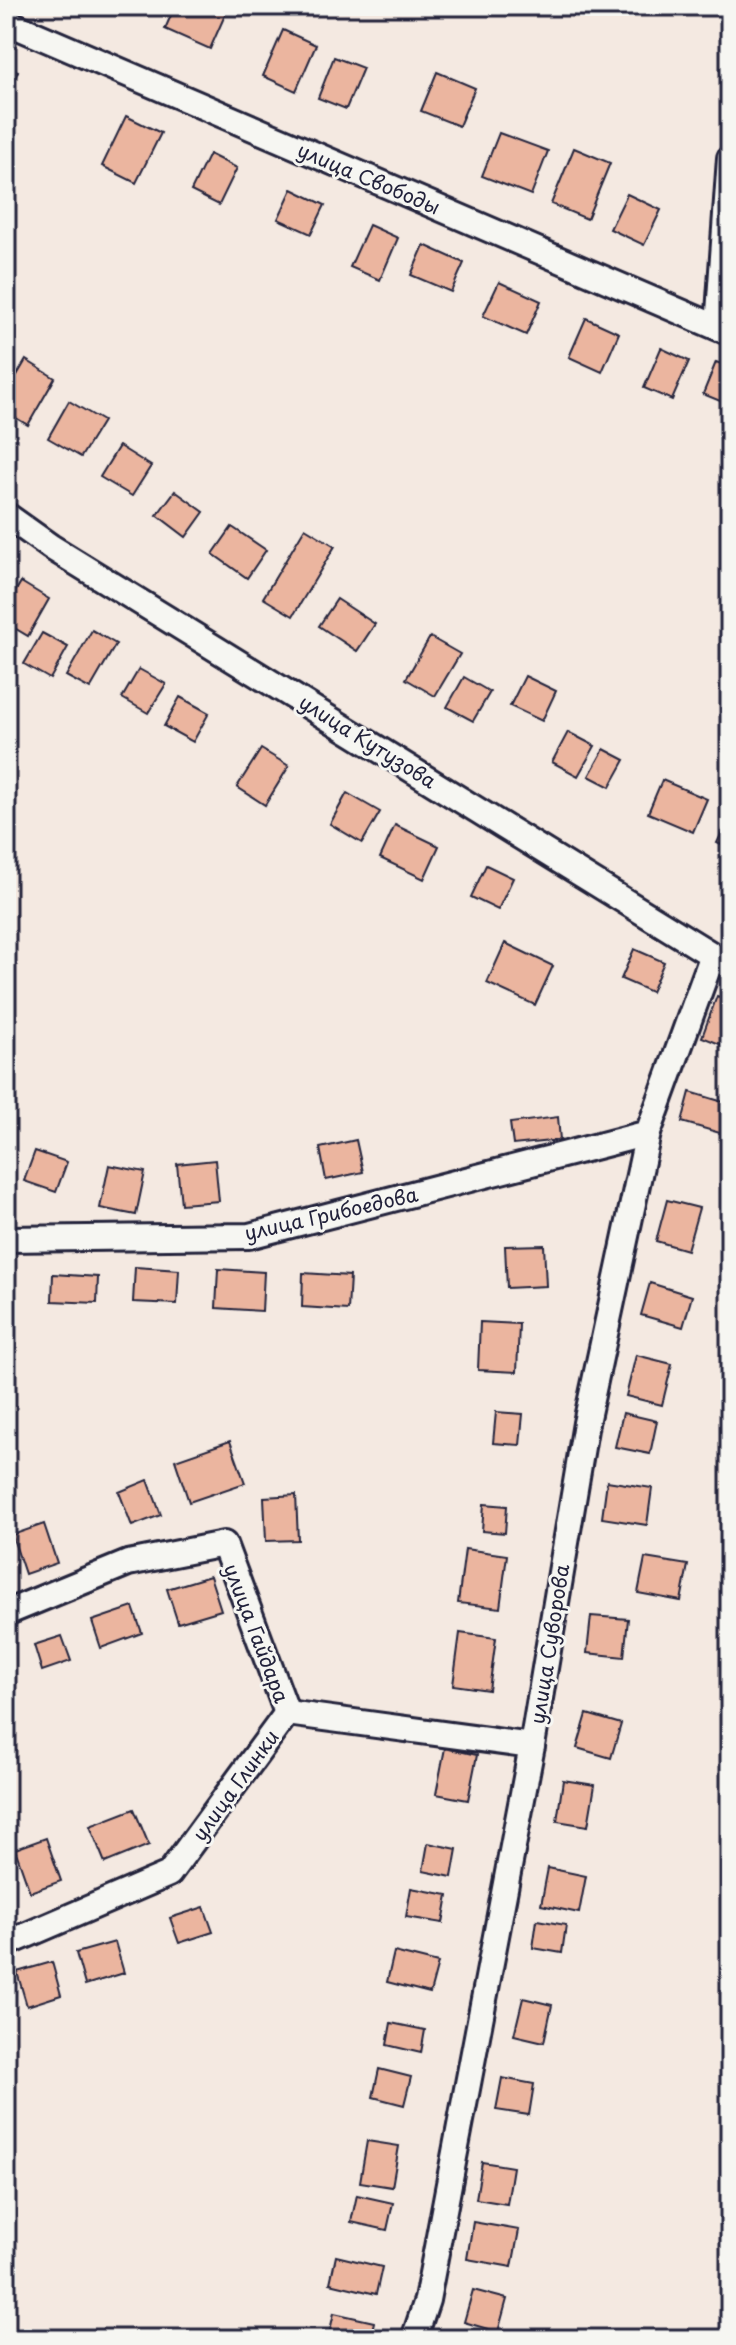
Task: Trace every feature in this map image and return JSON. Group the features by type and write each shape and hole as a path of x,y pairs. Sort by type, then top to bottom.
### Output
{"street":[{"name":"улица Свободы","path":"9,23 724,330"},
{"path":"724,330 730,158"},
{"name":"улица Кутузова","path":"6,515 51,547 410,766 721,961"},
{"name":"улица Суворова","path":"414,2339 427,2300 532,1746 586,1423 648,1133 721,961"},
{"name":"улица Грибоедова","path":"6,1239 249,1236 648,1133"},
{"name":"улица Гайдара","path":"6,1613 128,1563 224,1544 287,1713"},
{"name":"улица Глинки","path":"6,1944 169,1874 287,1713 532,1746"}],"building":[{"path":"175,6 229,6 210,49 165,29"},
{"path":"283,30 316,45 296,91 263,76"},
{"path":"334,57 363,68 346,109 318,98"},
{"path":"6,66 18,71 6,100"},
{"path":"437,72 475,88 459,126 421,111"},
{"path":"126,116 161,133 136,183 102,166"},
{"path":"499,133 548,151 531,195 482,176"},
{"path":"574,148 610,163 587,219 551,204"},
{"path":"209,154 237,168 219,205 191,191"},
{"path":"292,189 325,205 311,234 278,219"},
{"path":"627,194 661,210 644,245 610,229"},
{"path":"369,225 398,238 380,280 350,267"},
{"path":"424,245 464,263 451,292 411,275"},
{"path":"499,282 541,301 526,335 483,316"},
{"path":"586,318 619,333 602,372 569,357"},
{"path":"661,348 689,361 672,400 644,388"},
{"path":"26,360 55,378 28,425 6,412 6,394"},
{"path":"716,362 730,367 730,405 703,394"},
{"path":"69,401 103,421 81,457 48,438"},
{"path":"119,446 151,466 132,496 100,477"},
{"path":"175,491 204,512 186,537 157,515"},
{"path":"232,527 266,550 247,578 213,554"},
{"path":"305,528 335,546 293,616 263,598"},
{"path":"21,582 49,599 28,636 6,623 6,607"},
{"path":"337,599 375,624 357,651 319,626"},
{"path":"92,630 116,644 90,689 66,676"},
{"path":"42,633 68,647 50,679 24,664"},
{"path":"430,637 460,654 435,696 406,679"},
{"path":"139,669 166,684 148,713 122,698"},
{"path":"525,676 556,691 542,721 510,706"},
{"path":"464,677 490,692 473,721 447,707"},
{"path":"180,697 209,713 193,742 164,726"},
{"path":"568,732 595,746 578,776 552,762"},
{"path":"261,749 289,766 265,805 237,787"},
{"path":"604,749 625,760 610,787 589,776"},
{"path":"662,780 707,799 693,832 648,813"},
{"path":"347,793 380,812 362,843 330,824"},
{"path":"730,816 730,849 717,843"},
{"path":"395,825 439,846 424,879 380,858"},
{"path":"486,865 513,878 498,910 471,897"},
{"path":"505,943 553,966 535,1005 487,983"},
{"path":"634,949 664,962 651,992 621,979"},
{"path":"717,996 730,1001 730,1048 702,1037"},
{"path":"690,1092 730,1104 730,1136 682,1122"},
{"path":"558,1117 560,1140 513,1145 510,1123"},
{"path":"356,1140 363,1172 326,1180 320,1148"},
{"path":"35,1151 67,1162 56,1192 24,1181"},
{"path":"215,1160 219,1201 181,1204 177,1164"},
{"path":"109,1165 145,1172 136,1215 100,1208"},
{"path":"667,1200 699,1208 687,1250 656,1241"},
{"path":"544,1245 546,1286 507,1288 505,1246"},
{"path":"135,1267 179,1270 177,1304 133,1302"},
{"path":"218,1269 264,1272 262,1311 216,1308"},
{"path":"303,1273 350,1276 348,1310 302,1307"},
{"path":"53,1274 98,1277 97,1303 52,1301"},
{"path":"650,1283 692,1296 683,1327 641,1315"},
{"path":"480,1322 519,1324 517,1372 478,1370"},
{"path":"636,1355 672,1364 662,1405 626,1396"},
{"path":"496,1412 523,1414 520,1445 493,1443"},
{"path":"623,1413 657,1421 650,1454 615,1447"},
{"path":"230,1441 245,1483 189,1502 175,1460"},
{"path":"148,1480 161,1515 132,1526 119,1492"},
{"path":"607,1481 652,1488 647,1525 602,1518"},
{"path":"296,1495 298,1540 266,1541 264,1497"},
{"path":"484,1504 507,1506 505,1533 482,1531"},
{"path":"44,1524 57,1563 25,1574 12,1535"},
{"path":"465,1549 507,1555 500,1608 458,1603"},
{"path":"645,1558 688,1565 681,1601 638,1593"},
{"path":"210,1576 221,1610 178,1623 167,1589"},
{"path":"133,1607 142,1633 101,1648 92,1621"},
{"path":"591,1616 628,1619 624,1657 587,1653"},
{"path":"460,1633 496,1638 489,1690 453,1685"},
{"path":"62,1636 71,1661 42,1671 34,1645"},
{"path":"587,1714 621,1724 611,1758 577,1748"},
{"path":"445,1748 477,1755 468,1800 436,1794"},
{"path":"563,1780 595,1785 588,1826 557,1821"},
{"path":"134,1809 149,1845 105,1863 90,1826"},
{"path":"46,1838 61,1881 30,1892 15,1849"},
{"path":"428,1843 457,1849 452,1877 423,1871"},
{"path":"548,1868 586,1876 579,1913 541,1905"},
{"path":"411,1888 448,1895 443,1923 406,1917"},
{"path":"204,1907 213,1932 179,1943 170,1918"},
{"path":"537,1920 566,1925 562,1953 533,1948"},
{"path":"115,1942 124,1973 85,1985 76,1953"},
{"path":"394,1952 438,1963 430,1993 387,1982"},
{"path":"52,1962 61,1995 27,2006 17,1972"},
{"path":"523,1998 552,2005 544,2042 514,2035"},
{"path":"391,2023 425,2030 421,2053 387,2045"},
{"path":"379,2069 411,2077 404,2105 373,2097"},
{"path":"502,2078 534,2084 529,2115 496,2110"},
{"path":"367,2141 399,2146 392,2187 360,2182"},
{"path":"482,2162 513,2167 507,2204 476,2199"},
{"path":"357,2195 393,2203 387,2230 351,2222"},
{"path":"473,2222 519,2230 512,2267 467,2259"},
{"path":"336,2256 382,2267 376,2294 330,2283"},
{"path":"473,2290 507,2299 498,2332 464,2322"},
{"path":"334,2313 374,2322 370,2339 328,2339"},
{"path":"466,2333 491,2339 465,2339"}]}
